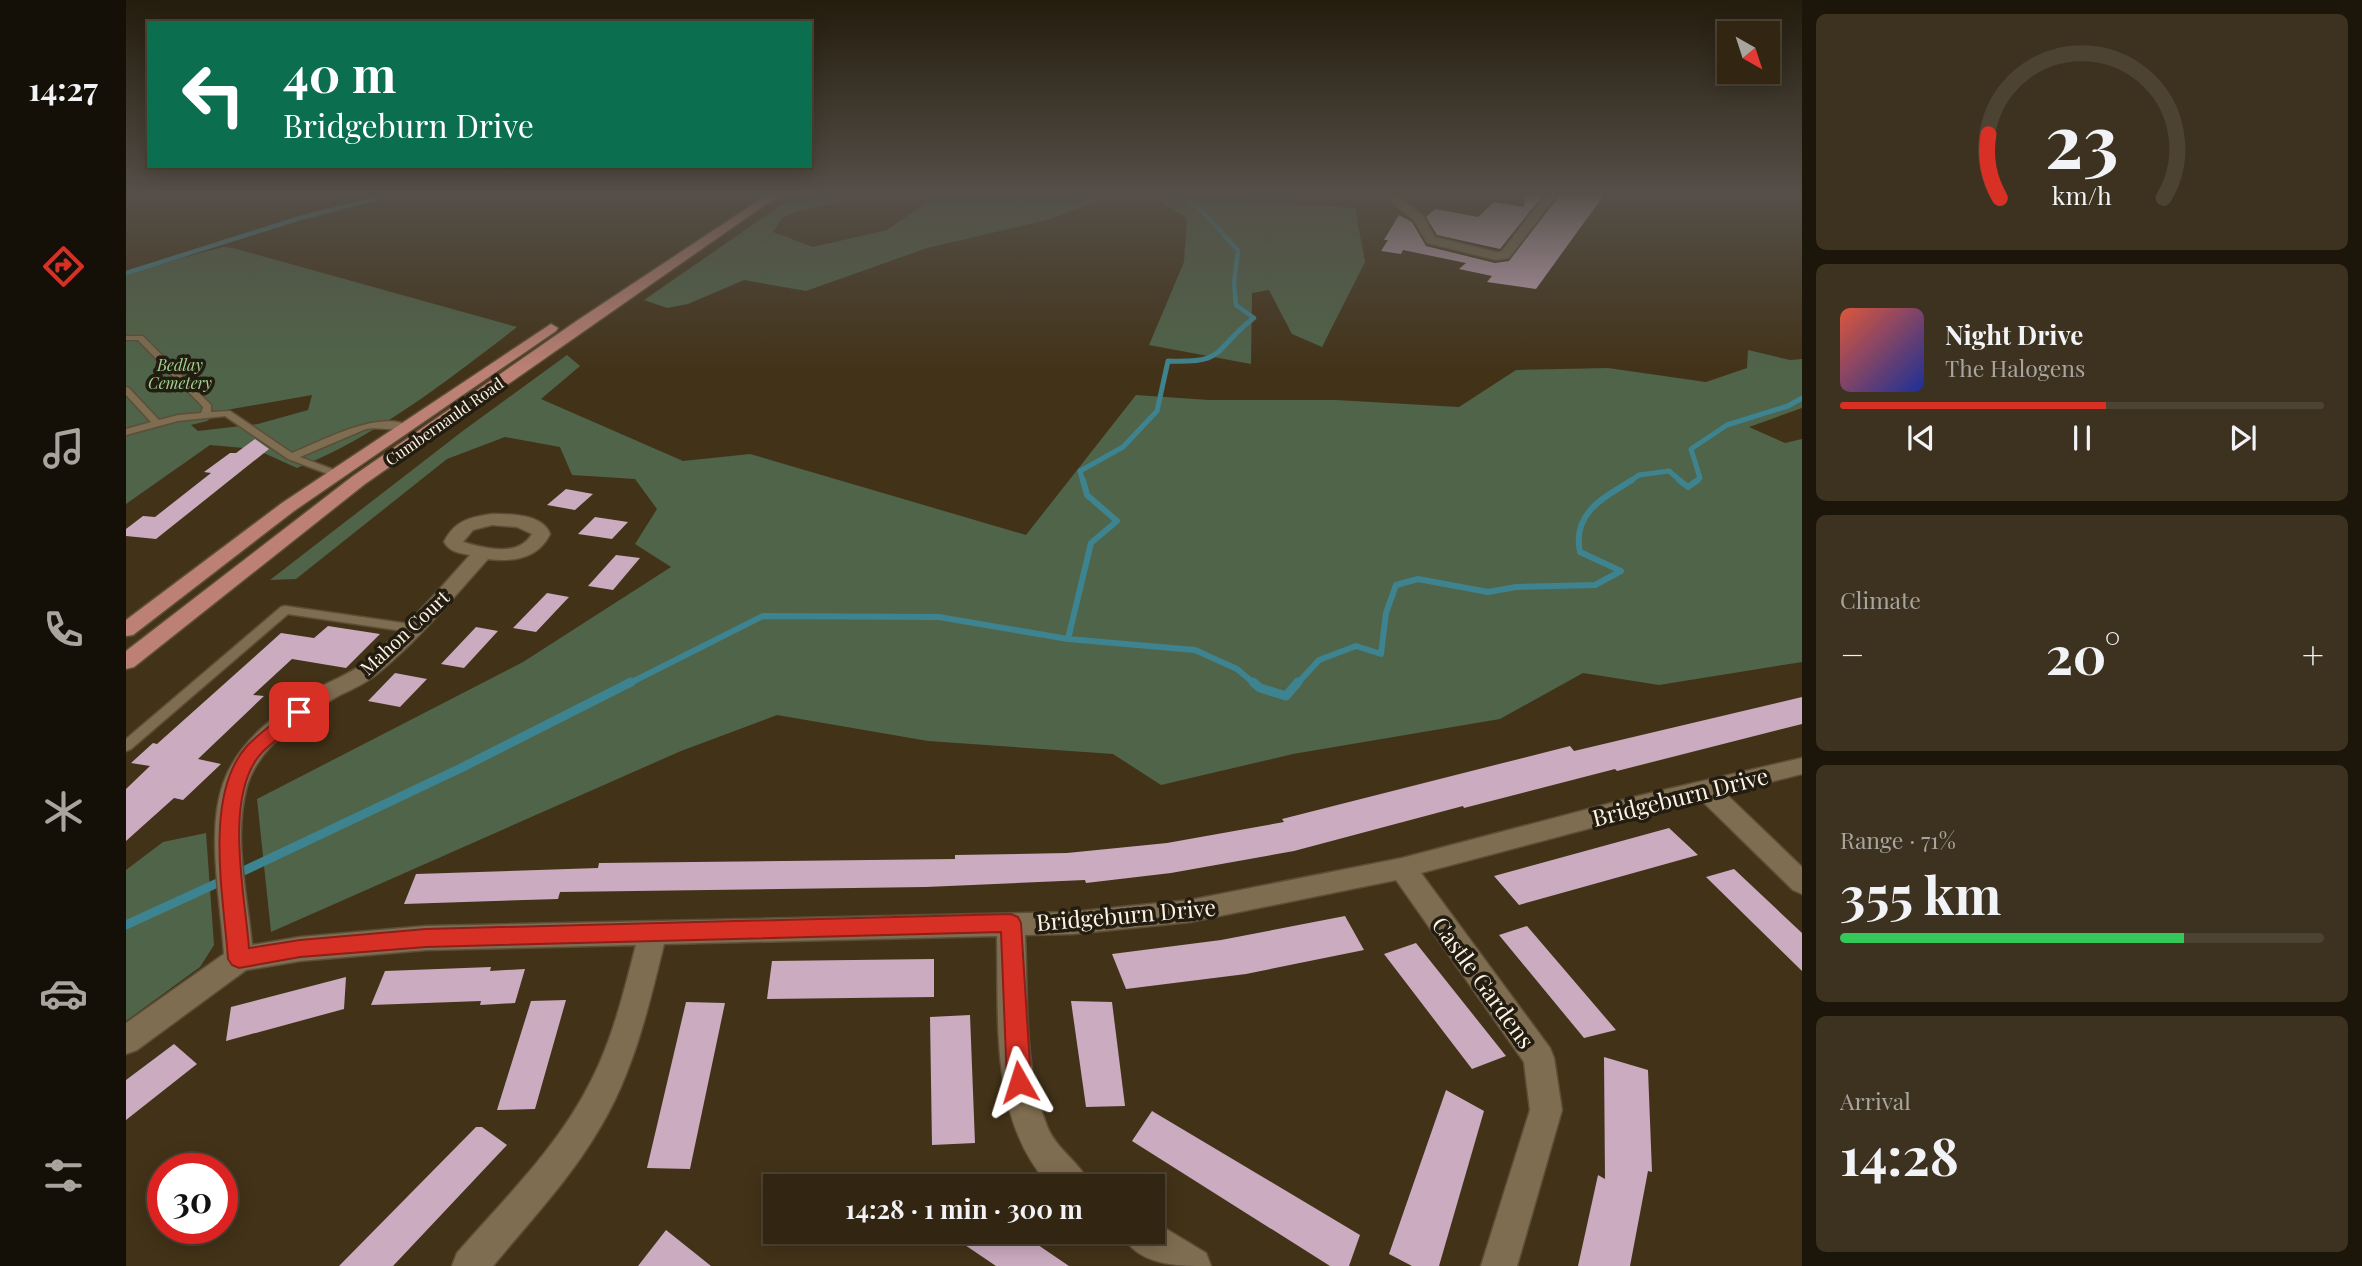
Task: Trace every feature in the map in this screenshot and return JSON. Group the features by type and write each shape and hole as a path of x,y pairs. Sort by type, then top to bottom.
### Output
{"main road":[{"name":"Cumbernauld Road","path":"126,662 481,386 670,254"},
{"name":"Cumbernauld Road","path":"126,629 288,507 406,427 481,386 583,323 686,254"}],"street":[{"name":"Mahon Court","path":"239,959 231,850 231,803 239,775 253,751 299,712 369,669 483,553"},
{"name":"Bridgeburn Drive","path":"126,1040 239,959 300,948 426,938 1072,923 1190,911 1402,868 1802,766"},
{"path":"1705,789 1802,883"},
{"name":"Castle Gardens","path":"1402,868 1539,1058 1546,1110 1499,1266"},
{"path":"1011,923 1016,1058 1022,1105 1034,1138 1061,1174"},
{"path":"470,1266 536,1190 591,1114 628,1027 653,933"},
{"path":"1157,1244 1193,1266"}],"lane":[{"path":"126,338 140,338 208,407 205,415"},
{"path":"126,390 157,423"},
{"path":"126,432 157,423 227,413 291,457 336,474"},
{"path":"291,457 363,427 376,424 406,427"},
{"path":"126,746 285,610 410,628"}],"green space":[{"name":"Bedlay Cemetery","path":"197,254 255,254 517,327 412,405 327,455 297,468 255,449 210,445 126,504 126,273","holes":["312,395 308,410 258,424 198,431 191,425 207,421 221,411"]},
{"path":"710,254 910,254 806,291 744,280 688,304 667,308 644,300"},
{"path":"1185,254 1364,254 1365,262 1322,347 1292,334 1269,290 1252,293 1251,364 1149,345 1184,262"},
{"path":"1748,350 1790,360 1802,359 1802,408 1749,427 1785,443 1802,439 1802,662 1659,685 1583,673 1500,719 1293,754 1161,785 1113,754 928,741 777,715 681,751 271,932 257,799 523,662 671,567 635,544 657,509 635,479 572,475 560,447 505,437 447,459 296,579 270,580 464,430 567,355 580,366 541,399 683,461 750,454 1026,535 1136,395 1209,400 1336,400 1459,407 1516,370 1608,368 1706,382 1747,368"},
{"path":"206,833 214,945 200,967 126,1021 126,870 163,842"}],"building":[{"path":"1423,254 1459,254 1495,263 1509,261 1514,254 1561,254 1536,289 1487,282 1492,276 1459,269 1466,263"},
{"path":"255,439 269,449 156,539 126,536 126,529 143,516 155,517 211,473 204,472"},
{"path":"566,489 593,494 575,510 547,505"},
{"path":"595,517 628,522 612,539 578,534"},
{"path":"616,555 640,558 613,590 588,586"},
{"path":"547,593 569,597 536,632 513,628"},
{"path":"328,626 380,634 346,668 292,659 253,695 264,696 198,759 221,764 183,800 174,798 126,841 126,789 150,766 131,763 153,743 157,744 281,633 314,638"},
{"path":"476,627 498,631 464,668 441,664"},
{"path":"395,673 427,679 400,707 368,701"},
{"path":"1802,697 1802,724 1617,771 1615,769 1464,808 1463,806 1294,851 1171,873 1086,883 1085,880 926,887 560,892 558,899 404,904 416,874 598,868 599,863 955,859 955,855 1067,853 1167,843 1284,822 1282,819 1570,746 1574,751"},
{"path":"1669,828 1698,855 1519,905 1494,876"},
{"path":"1734,869 1802,933 1802,971 1706,877"},
{"path":"1345,916 1364,950 1246,974 1126,989 1112,954 1221,940"},
{"path":"1527,926 1616,1030 1584,1038 1499,935"},
{"path":"1416,943 1506,1056 1472,1069 1384,954"},
{"path":"934,959 934,997 767,999 772,961"},
{"path":"491,967 490,971 525,969 515,1003 480,1005 481,1001 371,1005 385,971"},
{"path":"346,977 344,1009 226,1041 231,1007"},
{"path":"566,1000 535,1109 497,1110 531,1001"},
{"path":"1071,1001 1112,1002 1125,1106 1086,1107"},
{"path":"686,1002 725,1003 690,1169 647,1168"},
{"path":"970,1015 975,1143 932,1145 930,1017"},
{"path":"174,1044 197,1064 126,1120 126,1080"},
{"path":"1604,1057 1648,1070 1652,1172 1648,1171 1630,1266 1578,1266 1598,1175 1605,1179"},
{"path":"1446,1090 1484,1111 1439,1266 1412,1266 1389,1254"},
{"path":"1152,1111 1360,1235 1349,1266 1330,1266 1132,1141"},
{"path":"476,1127 482,1127 507,1145 393,1266 339,1266"},
{"path":"666,1230 711,1266 638,1266"},
{"path":"963,1244 1037,1244 1069,1266 996,1266"}],"waterway":[{"path":"126,273 186,254"},
{"path":"1238,254 1234,283 1236,305 1254,318 1249,322"},
{"path":"1083,482 1080,471 1123,447 1157,411 1168,361 1200,360 1209,357 1217,353 1251,320"},
{"path":"1695,482 1700,478 1691,449 1727,425 1788,406 1802,398"},
{"path":"1631,481 1639,475 1669,471 1682,482"},
{"path":"1068,639 1091,543 1117,521 1087,495 1083,480"},
{"path":"1679,480 1688,487 1698,480"},
{"path":"1297,684 1319,660 1356,646 1381,654 1386,613 1396,585 1418,579 1488,592 1516,587 1595,585 1621,571 1580,552 1579,538 1585,517 1592,508 1631,481"},
{"path":"628,684 763,616 939,617 1068,639"},
{"path":"1068,639 1195,650 1237,669 1255,684"},
{"path":"235,875 461,768 631,682"},
{"path":"1253,682 1260,688 1286,696 1298,682"},
{"path":"126,925 224,880"}],"route":[{"path":"299,712 253,751 239,775 231,803 231,850 239,959 300,948 426,938 1011,923 1019,1082"}]}
